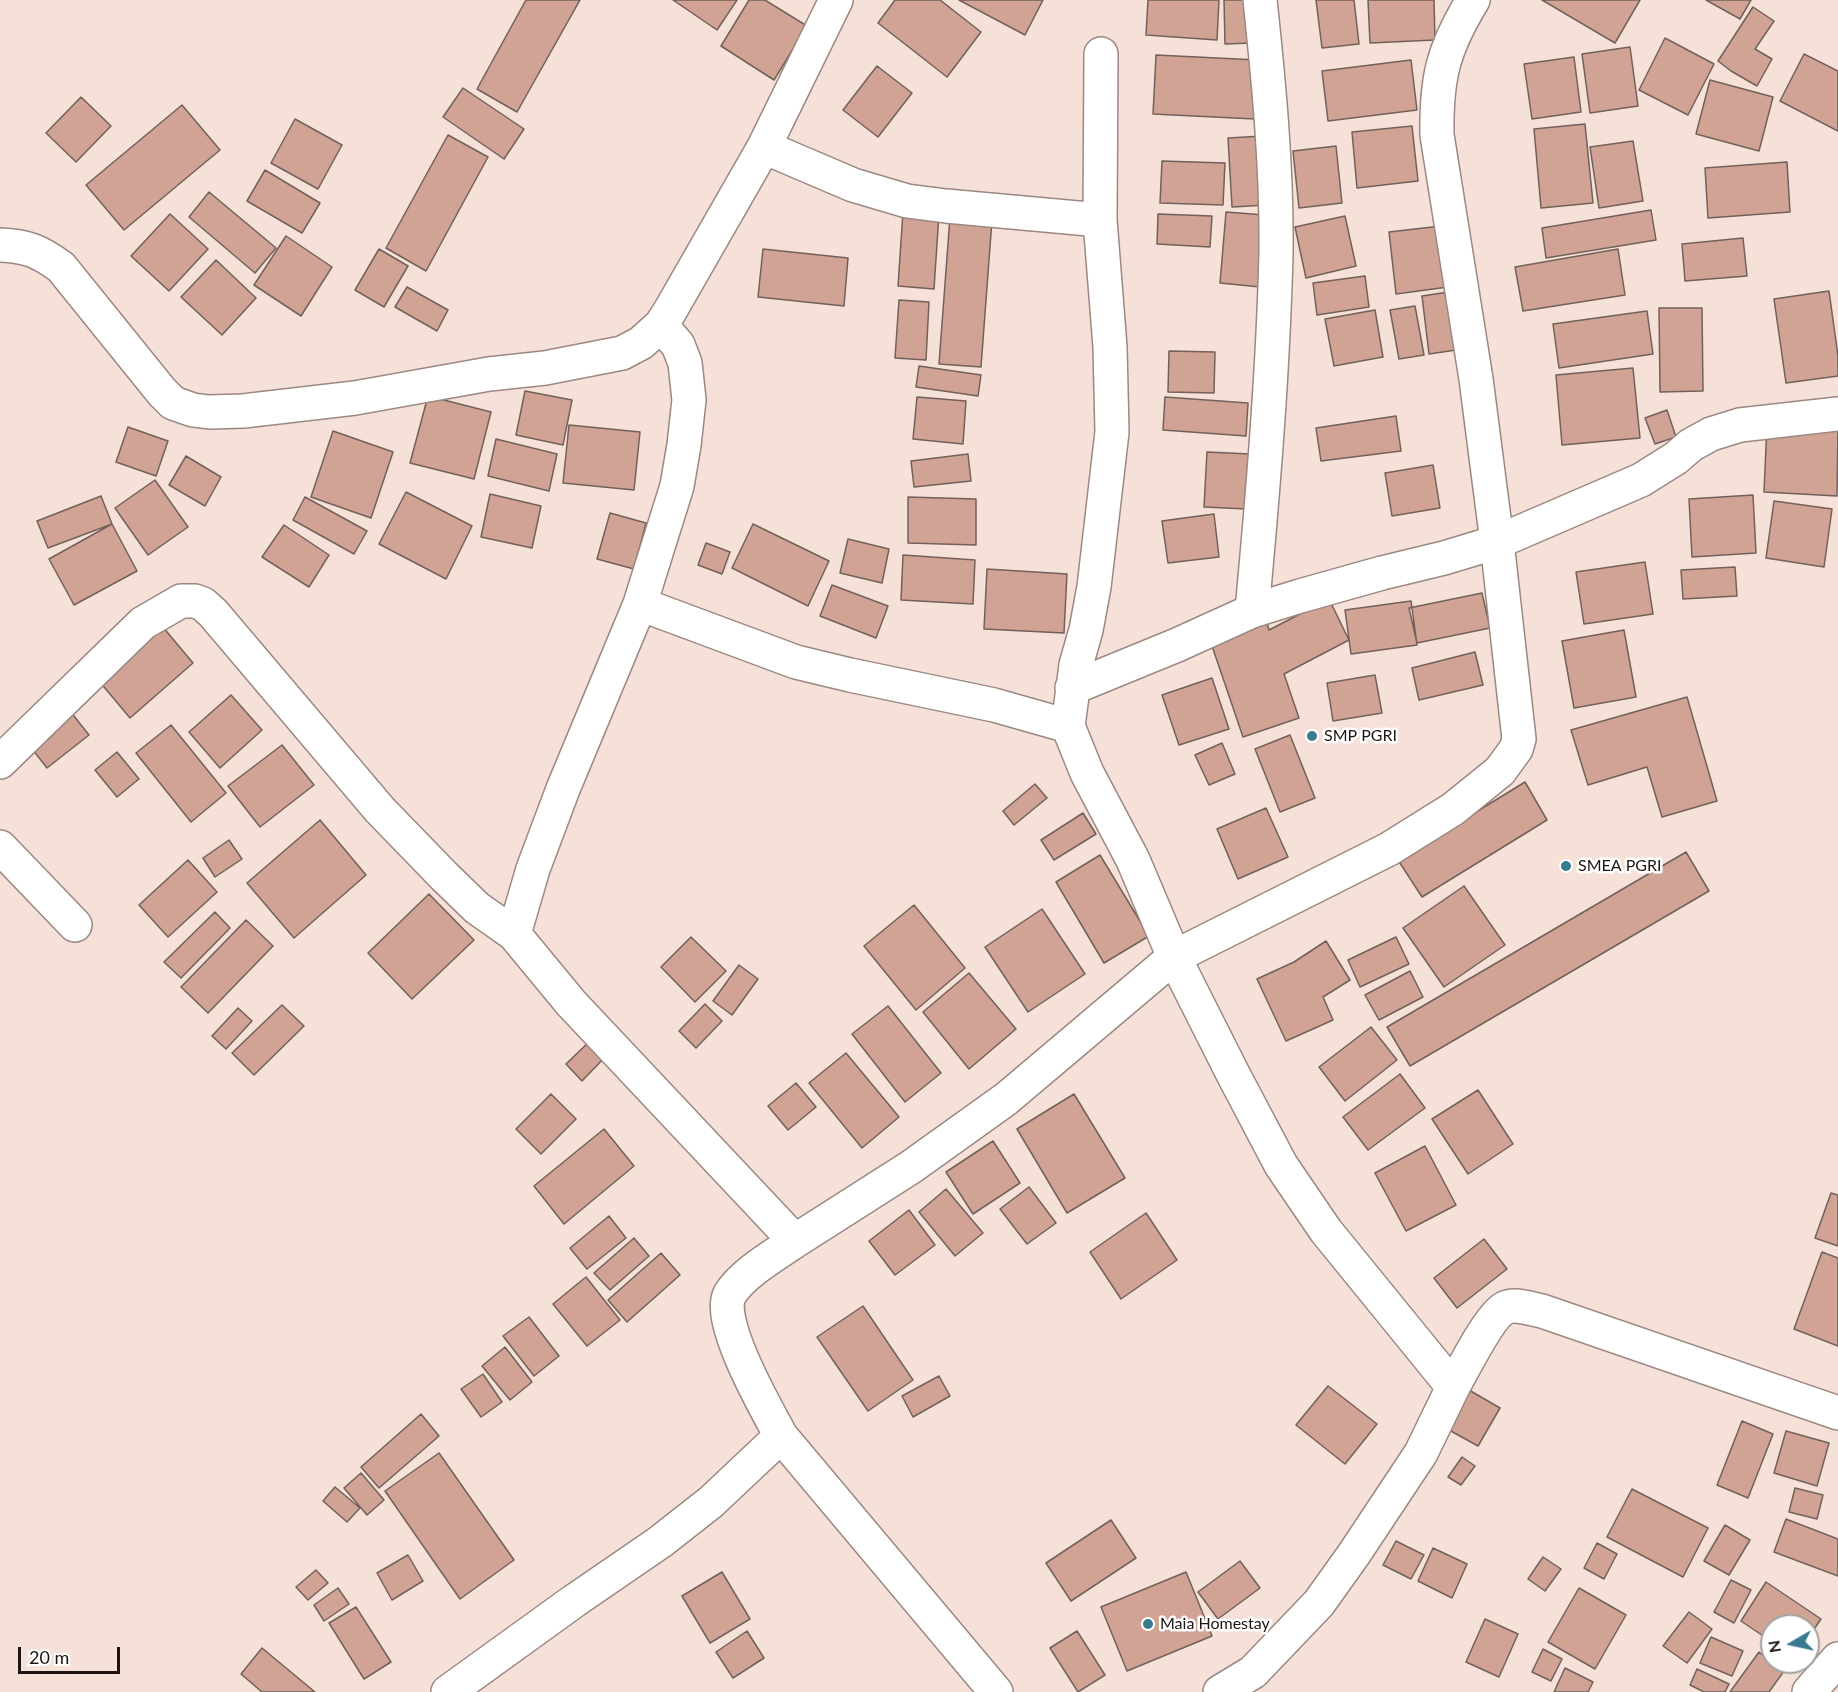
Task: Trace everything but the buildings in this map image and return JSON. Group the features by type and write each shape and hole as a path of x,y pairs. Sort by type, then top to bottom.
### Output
{"street":[{"path":"0,245 21,247 42,253 61,267 173,403 209,412 243,411 355,398 489,374 545,368 622,354 641,343 661,325 684,288 764,147 836,0"},
{"path":"1252,611 1264,475 1276,253 1269,85 1260,0"},
{"path":"996,1692 781,1436 761,1400 732,1332 727,1311 729,1295 744,1278 795,1240 911,1167 1006,1099 1174,957 1389,849 1453,809 1500,771 1516,749 1519,739 1497,542 1476,379 1437,135 1437,109 1442,68 1447,49 1473,0"},
{"path":"1101,54 1100,220 1110,347 1112,432 1094,586 1072,688 1068,726 1087,773 1132,861 1174,957 1281,1165 1326,1231 1453,1387"},
{"path":"764,147 853,185 907,201 1100,220"},
{"path":"514,934 533,869 563,789 640,604 676,486 684,446 689,400 685,363 678,345 661,325"},
{"path":"1072,688 1252,611 1497,542 1641,480 1711,434 1740,425 1838,414"},
{"path":"0,762 143,623 182,601 195,601 203,604 380,810 477,908 514,934 579,1012 795,1240"},
{"path":"640,604 796,662 994,705 1068,726"},
{"path":"0,847 75,925"},
{"path":"1220,1692 1253,1672 1319,1603 1421,1453 1453,1387 1492,1322 1503,1308 1514,1305 1542,1311 1838,1413"},
{"path":"448,1692 660,1542 711,1502 781,1436"},
{"path":"1809,1692 1838,1659"}],"place":[{"name":"SMP PGRI","path":"1312,736"},
{"name":"SMEA PGRI","path":"1566,866"},
{"name":"Maia Homestay","path":"1148,1624"}]}
